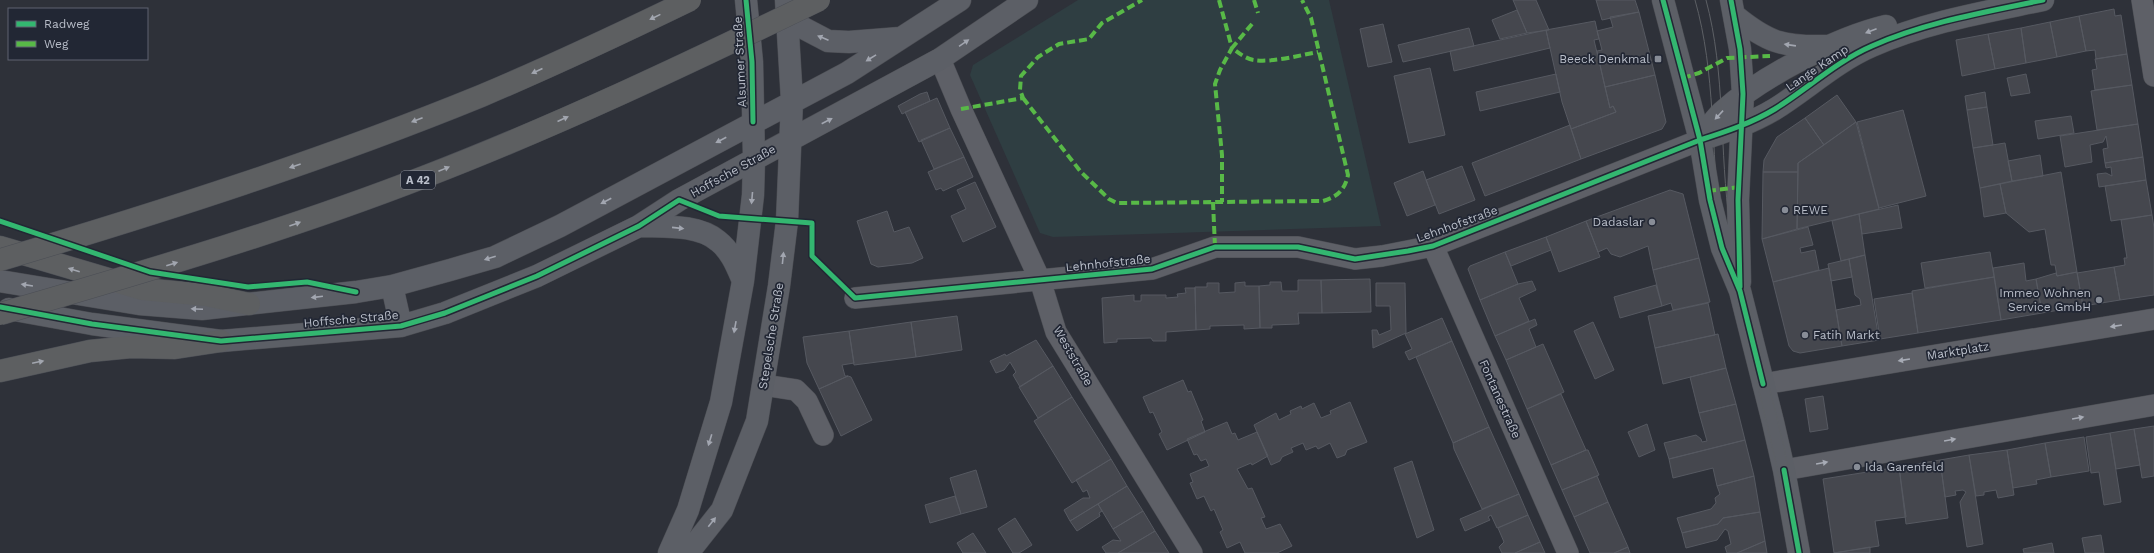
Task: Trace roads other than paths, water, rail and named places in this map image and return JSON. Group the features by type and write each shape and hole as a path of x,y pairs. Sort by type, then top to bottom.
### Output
{"highway":[{"path":"0,260 150,215 321,157 481,95 690,0"},
{"name":"A 42","path":"0,314 256,238 424,177 663,75 819,0"},
{"path":"0,247 142,289 206,295 250,304"},
{"path":"0,371 90,351 131,347 175,348 221,341"}],"street":[{"name":"Alsumer Straße","path":"746,0 752,62 753,122"},
{"name":"Hoffsche Straße","path":"0,281 140,304 202,309 392,286 495,257 560,226 847,73 904,38 960,0"},
{"name":"Hoffsche Straße","path":"0,307 92,324 221,341 401,326 445,313 538,276 640,226 679,200 858,105 940,59 1027,0"},
{"path":"1663,0 1700,140 1710,200 1722,248 1740,291 1763,384 1784,470 1799,553"},
{"name":"Lange Kamp","path":"1700,140 1723,134 1774,109 1855,55 1872,46 1964,16 2043,0"},
{"path":"2142,0 2154,76"},
{"path":"1733,8 1740,49 1743,94 1743,124 1738,200 1740,291"},
{"path":"1733,8 1755,32 1776,42 1806,46 1829,46"},
{"path":"787,10 828,41 850,42 904,38"},
{"path":"787,10 792,101"},
{"name":"Lange Kamp","path":"1700,140 1721,113 1743,94 1829,46 1877,28 1914,19 1964,16"},
{"name":"Weststraße","path":"940,59 961,109 1040,280 1056,332 1192,553"},
{"name":"Stepelsche Straße","path":"688,553 722,510 757,421 780,286 787,221 792,139 792,101"},
{"path":"669,553 688,510 721,402 743,281 753,195 753,122"},
{"name":"Lehnhofstraße","path":"854,298 1152,269 1215,247 1298,247 1354,259 1382,256 1433,246 1700,140"},
{"path":"640,226 697,231 718,241 733,258 743,281"},
{"name":"Fontanestraße","path":"1433,246 1568,553"},
{"path":"392,286 401,326"},
{"name":"Marktplatz","path":"1763,384 2154,319"},
{"path":"763,385 796,390 807,401 823,435"},
{"path":"1784,470 2154,405"}],"tram line":[{"path":"1695,0 1702,28 1710,84 1720,225 1774,454 1794,553"},
{"path":"1706,0 1717,56 1724,169 1730,226 1784,447 1803,553"}],"place":[{"name":"Beeck Denkmal","path":"1658,59"},
{"name":"REWE","path":"1785,210"},
{"name":"Dadaslar","path":"1652,222"},
{"name":"Immeo Wohnen Service GmbH","path":"2099,300"},
{"name":"Fatih Markt","path":"1805,335"},
{"name":"Ida Garenfeld","path":"1857,467"}]}
